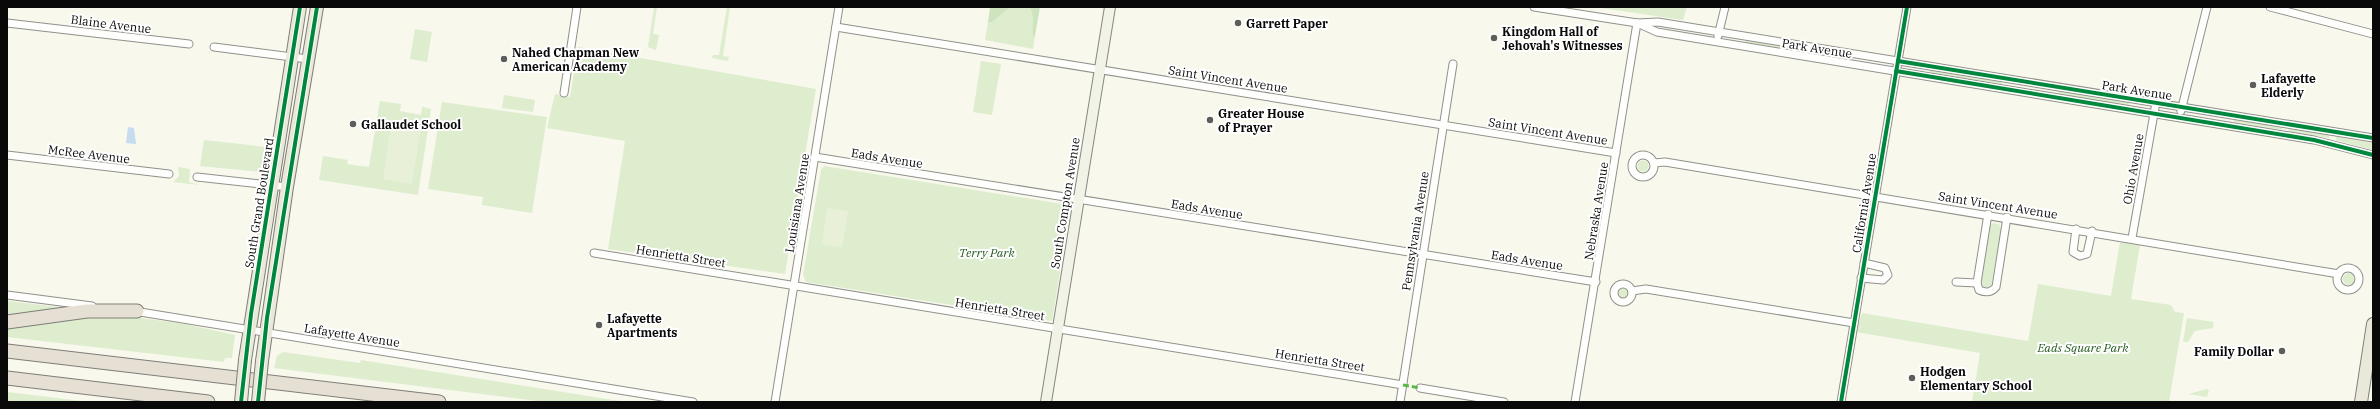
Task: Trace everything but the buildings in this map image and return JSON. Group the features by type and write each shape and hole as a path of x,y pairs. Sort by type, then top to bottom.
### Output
{"highway":[{"path":"7,322 87,311 137,311"},
{"path":"7,351 439,402"},
{"path":"7,378 208,402"}],"main road":[{"name":"South Grand Boulevard","path":"241,402 249,330 300,7"},
{"name":"South Grand Boulevard","path":"258,402 265,332 317,7"},
{"name":"South Compton Avenue","path":"1046,402 1110,7"},
{"path":"2360,402 2373,324"}],"street":[{"path":"564,93 577,7"},
{"name":"Louisiana Avenue","path":"775,402 839,7"},
{"name":"Park Avenue","path":"1534,7 1637,23 1658,22 2373,138"},
{"path":"1716,42 1725,7"},
{"name":"California Avenue","path":"1841,402 1907,7"},
{"path":"2180,117 2207,7"},
{"path":"2270,7 2373,34"},
{"name":"Blaine Avenue","path":"7,23 189,44"},
{"name":"Park Avenue","path":"1637,23 1656,32 2154,112 2314,140 2373,156"},
{"name":"Nebraska Avenue","path":"1575,402 1596,282 1637,23"},
{"name":"Saint Vincent Avenue","path":"836,27 1616,154"},
{"path":"214,47 308,59"},
{"name":"Pennsylvania Avenue","path":"1400,402 1453,64"},
{"name":"Ohio Avenue","path":"2132,238 2156,103"},
{"name":"McRee Avenue","path":"7,155 169,174"},
{"name":"Eads Avenue","path":"815,157 1596,282"},
{"name":"Saint Vincent Avenue","path":"1654,163 1665,162 2007,217 2339,274"},
{"path":"197,177 287,188"},
{"path":"1988,214 1977,283 1979,290 1984,292 1989,292 1996,287 2007,217"},
{"path":"2076,229 2073,252 2080,256 2087,254 2092,231"},
{"name":"Henrietta Street","path":"594,253 1403,385"},
{"path":"1861,278 1883,280 1888,275 1888,271 1882,267 1864,264"},
{"path":"1956,282 1977,283"},
{"path":"1632,291 1646,289 1854,322"},
{"name":"Lafayette Avenue","path":"7,295 137,311 693,402"},
{"path":"1420,388 1504,402"}],"green space":[{"path":"654,7 657,7 653,34 659,35 656,50 648,47"},
{"path":"727,7 730,7 723,56 729,57 728,61 712,58 713,55 719,55"},
{"path":"990,7 1010,7 992,22 988,22"},
{"path":"1010,7 1030,8 1032,15 1033,36 1035,36 1033,49 985,40 988,22 992,22"},
{"path":"1027,7 1040,7 1035,36 1033,36 1032,29 1033,18 1030,8"},
{"path":"1594,7 1687,7 1683,20"},
{"path":"415,29 432,32 427,62 410,59"},
{"path":"1746,40 1783,46 1783,50 1745,43"},
{"path":"578,47 816,89 785,274 608,249 625,141 547,128 555,94 570,97"},
{"path":"981,61 1001,64 992,115 973,112"},
{"path":"1930,70 2002,82 2002,84 1929,73"},
{"path":"2059,91 2129,102 2129,105 2058,94"},
{"path":"504,95 535,100 533,112 502,108"},
{"path":"380,101 401,104 400,111 421,115 422,107 431,109 418,195 319,180 323,156 348,160 347,164 369,167"},
{"path":"442,102 547,117 532,213 482,205 483,197 428,189"},
{"path":"2234,119 2282,127 2282,130 2234,122"},
{"path":"391,124 421,129 412,184 383,179"},
{"path":"2290,128 2329,135 2329,138 2289,131"},
{"path":"2336,137 2373,143 2373,150 2336,140"},
{"path":"204,140 266,147 262,172 200,166"},
{"path":"1643,160 1647,162 1649,166 1647,170 1643,172 1639,170 1637,166 1639,162"},
{"name":"Terry Park","path":"824,166 1069,205 1070,210 1052,321 806,282 803,275 821,170"},
{"path":"178,167 190,169 189,182 199,185 173,182 179,176"},
{"path":"827,208 848,211 842,247 822,244"},
{"path":"1993,223 1999,224 2001,230 1992,284 1987,288 1982,286 1981,281 1990,226"},
{"name":"Eads Square Park","path":"2120,242 2140,245 2131,299 2171,305 2175,312 2184,313 2169,402 1972,402 1980,353 1856,332 1862,313 2028,341 2038,284 2111,296"},
{"path":"2347,273 2351,273 2355,279 2351,285 2347,285 2343,281 2343,277"},
{"path":"1623,288 1627,290 1629,294 1627,298 1623,300 1619,298 1617,294 1619,290"},
{"path":"7,301 59,307 57,310 7,318"},
{"path":"119,315 185,324 235,335 232,358 225,358 224,362 7,337 7,326 55,318"},
{"path":"2187,318 2214,322 2213,328 2195,331 2188,342 2183,342"},
{"path":"283,352 360,363 361,360 626,402 545,402 274,368 277,356"},
{"path":"2207,389 2209,391 2207,397 2188,394"},
{"path":"7,392 91,402 7,402"}],"water":[{"path":"128,127 134,128 136,144 126,143"}],"marked path":[{"path":"1403,385 1420,388"}],"cycle path":[{"path":"241,402 251,314 300,7"},
{"path":"258,402 267,318 317,7"},
{"path":"1841,402 1907,7"},
{"path":"1898,61 2373,138"},
{"path":"1896,71 2314,140 2373,155"}],"place":[{"name":"Garrett Paper","path":"1238,23"},
{"name":"Kingdom Hall of Jehovah's Witnesses","path":"1494,38"},
{"name":"Nahed Chapman New American Academy","path":"504,59"},
{"name":"Lafayette Elderly","path":"2253,85"},
{"name":"Greater House of Prayer","path":"1210,120"},
{"name":"Gallaudet School","path":"353,124"},
{"name":"Lafayette Apartments","path":"599,325"},
{"name":"Family Dollar","path":"2282,351"},
{"name":"Hodgen Elementary School","path":"1912,378"}]}
